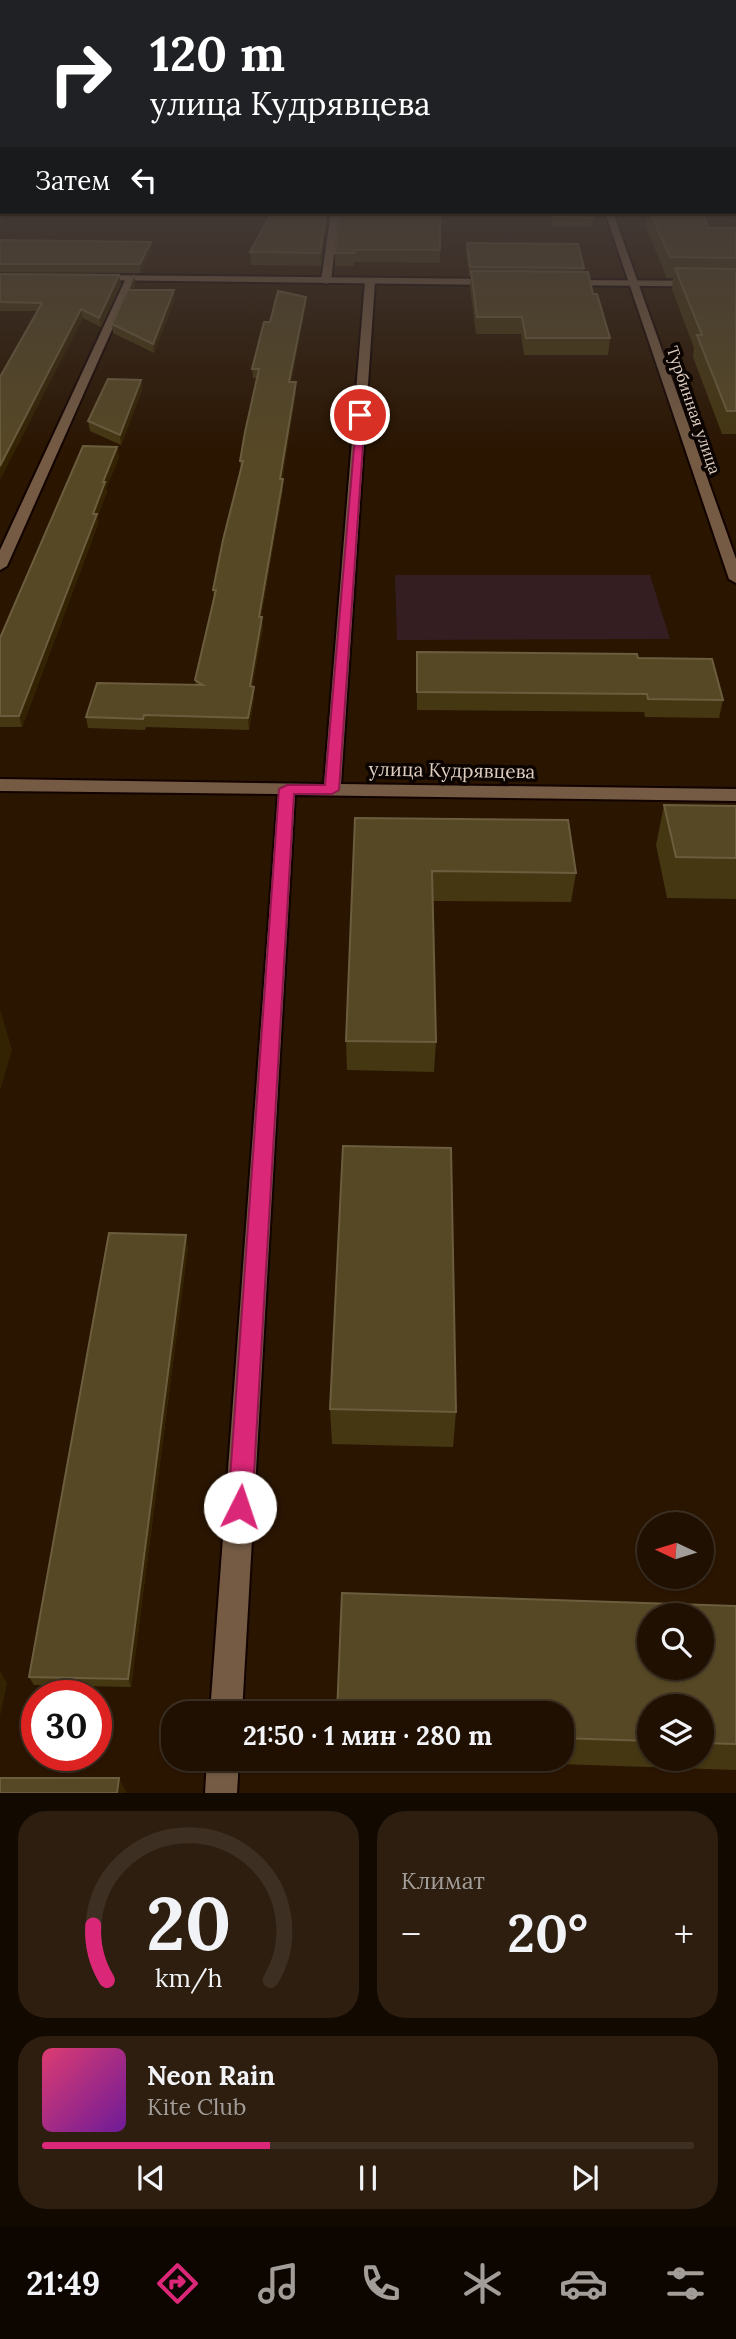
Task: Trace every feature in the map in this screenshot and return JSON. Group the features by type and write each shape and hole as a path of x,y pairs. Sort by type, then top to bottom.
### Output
{"street":[{"path":"0,566 127,285"},
{"path":"332,790 370,285"},
{"name":"Турбинная улица","path":"634,285 736,579"},
{"name":"улица Кудрявцева","path":"0,785 736,795"},
{"path":"227,1701 287,789"},
{"path":"221,1793 222,1771"}],"shaded area":[{"path":"395,575 650,575 670,639 397,640"}],"building":[{"path":"0,285 115,285 99,318 81,309 0,466 0,377 42,303 0,302"},
{"path":"130,285 128,290 174,290 153,344 112,324"},
{"path":"473,285 591,285 593,294 597,294 610,338 526,338 522,317 477,317"},
{"path":"682,285 736,285 736,411 727,411 697,335 702,335"},
{"path":"278,291 306,297 289,382 296,382 280,479 283,479 259,617 262,617 250,686 254,687 248,718 144,715 143,719 86,717 97,683 203,685 195,680 216,590 213,590 223,540 243,461 240,461 259,369 252,369 264,322 270,322"},
{"path":"108,379 141,380 120,435 88,421"},
{"path":"83,446 117,447 93,514 97,514 19,716 0,716 0,638"},
{"path":"417,652 637,654 638,658 712,659 723,700 648,699 647,694 417,692"},
{"path":"664,805 736,806 736,858 676,857"},
{"path":"355,818 568,820 576,873 432,871 436,1042 346,1041"},
{"path":"343,1146 451,1148 456,1412 330,1409"},
{"path":"109,1233 186,1235 128,1679 29,1677"},
{"path":"342,1593 645,1603 637,1603 637,1680 714,1680 714,1605 736,1606 736,1744 714,1743 714,1694 637,1694 637,1741 574,1738 574,1701 338,1701"},
{"path":"0,1778 119,1778 117,1793 0,1793"}],"route":[{"path":"240,1507 287,789 332,790 360,415"}]}
